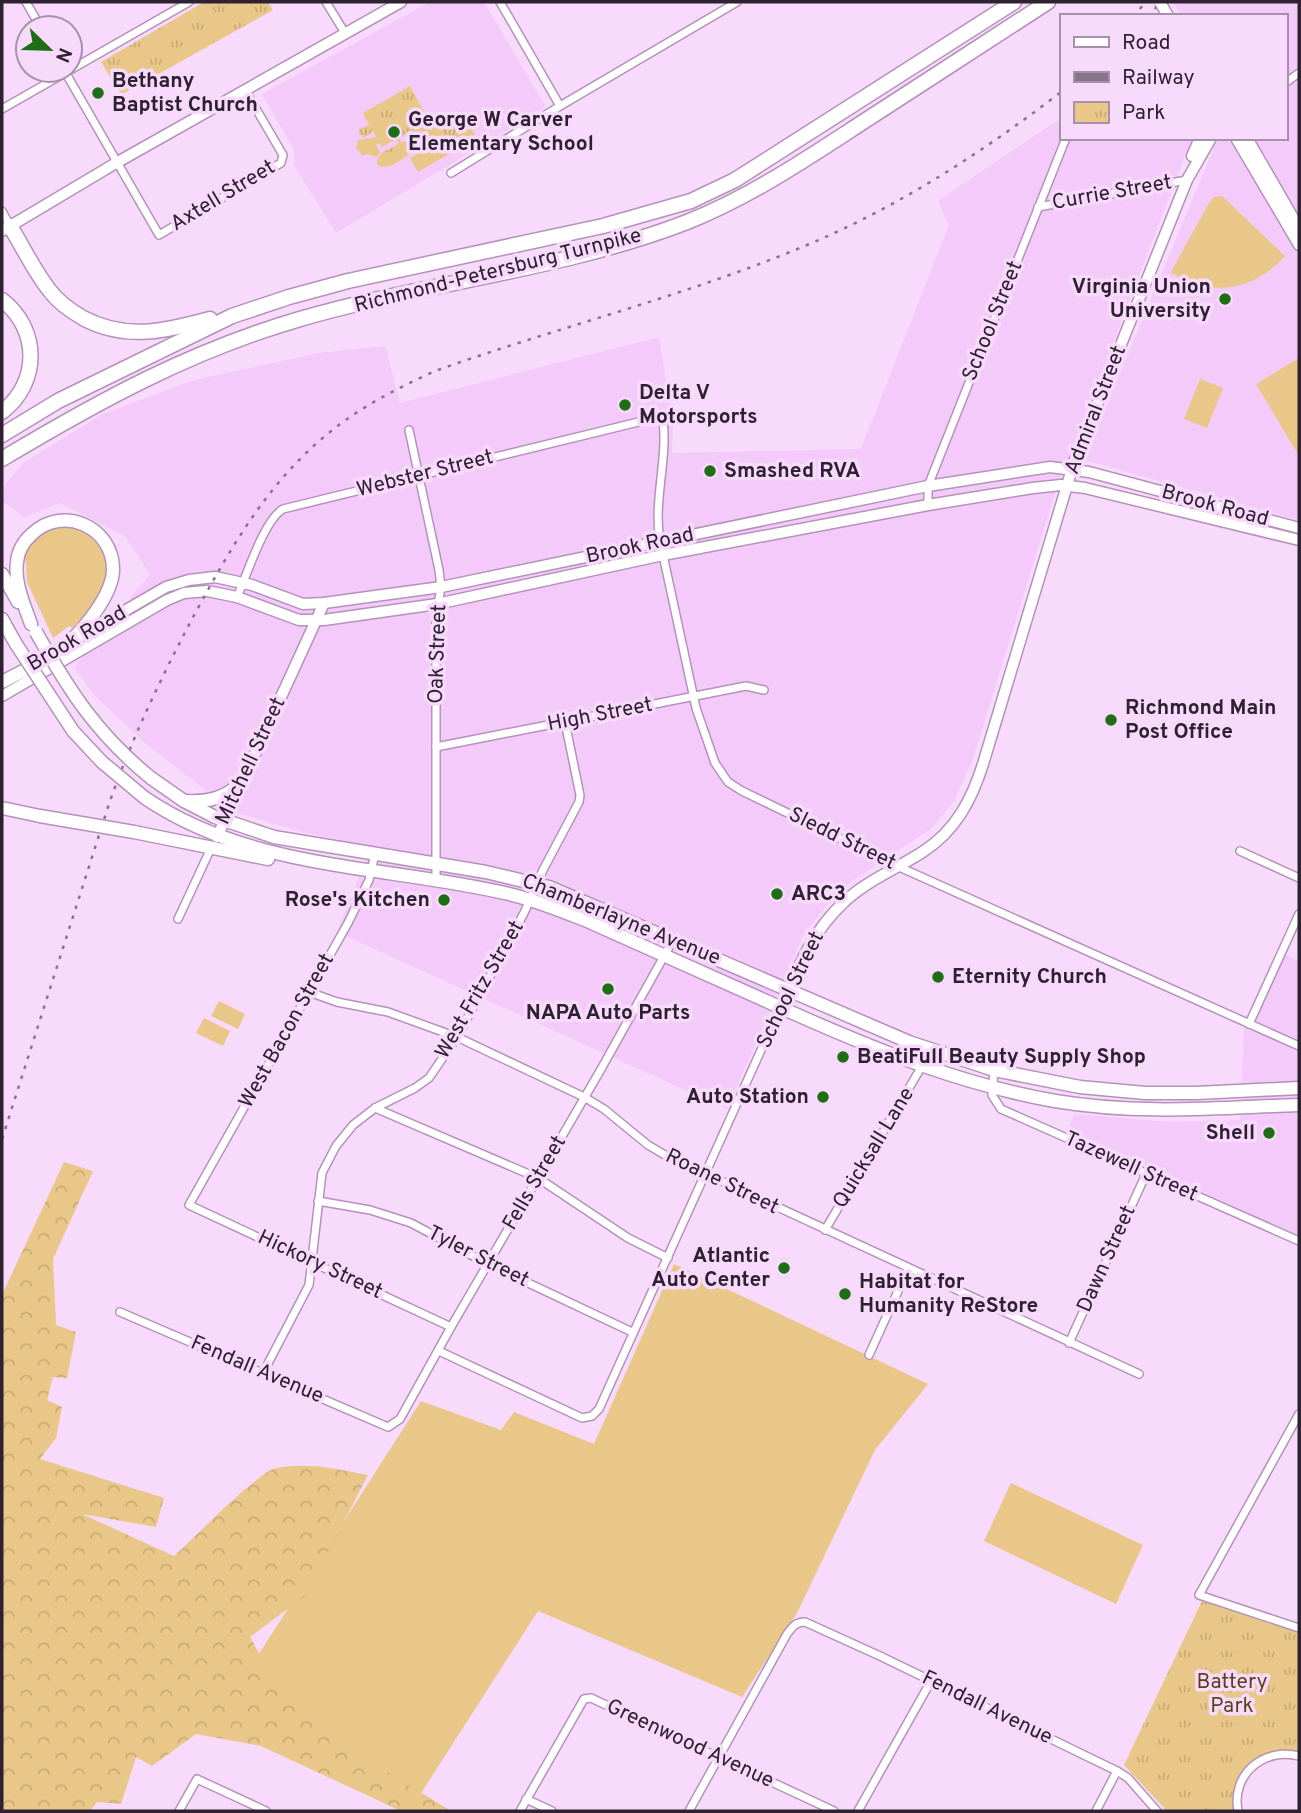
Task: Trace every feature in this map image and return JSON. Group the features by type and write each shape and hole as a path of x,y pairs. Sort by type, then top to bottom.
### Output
{"highway":[{"name":"Richmond-Petersburg Turnpike","path":"2,435 70,395 232,316 348,281 603,226 691,201 735,180 1014,2"},
{"name":"Richmond-Petersburg Turnpike","path":"2,459 127,386 239,339 338,309 588,253 643,237 710,212 784,173 1048,2"},
{"path":"6,228 50,291 74,313 102,327 126,333 147,333 232,316"},
{"path":"2,300 21,320 31,350 31,365 25,385 18,397 2,412"}],"main road":[{"path":"6,228 401,2"},
{"name":"Admiral Street","path":"1068,485 1072,468 1187,180 1199,140"},
{"name":"Admiral Street","path":"1187,180 1210,140"},
{"path":"1237,140 1299,245"},
{"path":"1248,140 1299,228"},
{"name":"Brook Road","path":"2,682 173,584 208,577 243,583 303,604 324,603 440,587 928,486 1042,468 1072,468 1299,528"},
{"name":"Brook Road","path":"2,696 176,596 201,591 237,597 292,617 316,621 437,604 663,555 1033,488 1068,485 1085,488 1299,540"},
{"name":"School Street","path":"780,1008 805,952 834,912 857,890 926,850 946,833 966,807 974,789 1068,485"},
{"path":"33,628 16,575 18,555 24,543 41,526 58,520 76,521 94,530 109,548 113,568 112,581 106,597 66,645"},
{"name":"Chamberlayne Avenue","path":"2,574 72,694 94,724 151,778 184,801 224,821 274,837 537,883 909,1042 994,1070 1080,1087 1145,1093 1299,1088"},
{"name":"Mitchell Street","path":"214,843 324,603"},
{"name":"Chamberlayne Avenue","path":"2,619 73,732 102,762 145,798 214,843"},
{"path":"184,801 219,798 241,783"},
{"name":"Chamberlayne Avenue","path":"2,808 134,832 214,843 281,862 314,861 531,900 584,920 866,1045 991,1087 1055,1101 1146,1110 1211,1110 1299,1105"}],"street":[{"path":"84,60 189,2"},
{"path":"326,2 345,33"},
{"path":"500,2 560,106"},
{"path":"451,173 737,2"},
{"path":"2,109 43,84"},
{"path":"72,84 117,163"},
{"name":"Axtell Street","path":"117,163 159,235 281,163 283,155 245,90"},
{"name":"School Street","path":"928,505 928,486 1065,140"},
{"name":"Currie Street","path":"1038,207 1187,180"},
{"path":"2,211 6,228"},
{"name":"Webster Street","path":"237,597 266,531 279,512 648,419 663,419"},
{"name":"Sledd Street","path":"663,419 666,436 657,523 660,541 693,696 715,763 728,782 897,866 1299,1046"},
{"name":"Oak Street","path":"409,430 439,570 436,881"},
{"name":"High Street","path":"436,747 746,685 764,690"},
{"name":"West Fritz Street","path":"263,1373 309,1285 322,1173 353,1125 375,1108 429,1078 457,1037 531,900 580,799 565,722"},
{"name":"Mitchell Street","path":"178,919 214,843"},
{"path":"1240,852 1299,878"},
{"name":"West Bacon Street","path":"189,1205 361,897 372,871 375,854"},
{"path":"1249,1024 1299,914"},
{"name":"Fells Street","path":"394,1424 400,1419 673,940"},
{"name":"Roane Street","path":"309,992 337,1002 388,1012 457,1037 584,1097 604,1109 648,1145 704,1174 1139,1374"},
{"name":"School Street","path":"439,1351 582,1418 592,1416 600,1409 632,1332 780,1008"},
{"name":"Quicksall Lane","path":"825,1230 922,1066"},
{"path":"991,1087 994,1070"},
{"name":"Tazewell Street","path":"991,1087 994,1101 1000,1109 1299,1241"},
{"path":"375,1108 538,1178 628,1238 668,1258"},
{"name":"Dawn Street","path":"1069,1343 1146,1174"},
{"name":"Tyler Street","path":"318,1201 370,1210 411,1223 488,1264 632,1332"},
{"name":"Hickory Street","path":"189,1205 451,1327"},
{"path":"869,1355 908,1269"},
{"name":"Fendall Avenue","path":"120,1311 388,1426 394,1424"},
{"path":"1299,1414 1199,1595 1297,1628 1299,1619"},
{"name":"Fendall Avenue","path":"719,1757 787,1634 793,1625 805,1622 1117,1771 1128,1778 1157,1811"},
{"path":"858,1811 931,1681"},
{"name":"Greenwood Avenue","path":"526,1799 584,1699 591,1698 834,1811"},
{"path":"1238,1811 1237,1794 1249,1769 1271,1756 1299,1756"},
{"path":"689,1811 719,1757"},
{"path":"1096,1811 1117,1771"},
{"path":"179,1811 197,1779 266,1811"},
{"path":"520,1811 526,1799 552,1811"}],"shaded area":[{"name":"George W Carver Elementary School","path":"430,2 484,2 546,107 336,233 294,165 294,150 262,94"},
{"name":"Virginia Union University","path":"1299,2 1299,520 1084,460 1217,140 1287,140 1287,14 1180,14 1174,3"},
{"path":"1060,119 1060,140 1191,140 1054,496 973,759 954,801 932,828 839,890 804,934 727,1109 337,932 371,846 306,833 233,812 145,743 94,695 74,667 150,574 125,536 60,503 24,517 2,501 2,489 23,463 103,414 194,380 319,353 385,346 400,403 659,337 673,424 672,453 861,449 949,225 938,201"},
{"path":"1279,952 1299,961 1299,1236 1067,1130 1075,1114 1169,1122 1240,1120 1244,1031"}],"green space":[{"path":"204,2 268,2 273,10 121,95 101,62"},
{"path":"410,86 432,126 461,110 477,138 418,172 410,158 423,150 412,130 399,138 401,142 409,142 412,145 409,155 391,166 381,167 377,160 381,153 399,143 396,139 382,147 379,143 376,145 380,152 377,157 367,154 363,156 356,148 358,140 376,137 373,131 364,138 359,133 359,129 369,125 363,113"},
{"path":"1222,196 1285,256 1260,277 1246,283 1216,288 1201,286 1171,272 1209,203 1214,197"},
{"path":"1299,358 1299,456 1256,384"},
{"path":"1200,379 1223,388 1207,428 1184,419"},
{"path":"65,525 93,537 102,550 107,574 103,590 93,606 72,628 69,626 53,638 27,582 26,561 23,560 29,546 38,536"},
{"path":"219,1001 245,1014 238,1029 211,1016"},
{"path":"204,1018 230,1031 223,1046 196,1033"},
{"path":"64,1162 93,1171 53,1259 56,1325 76,1332 67,1378 53,1377 47,1400 62,1407 56,1438 40,1459 164,1498 156,1527 82,1514 174,1556 241,1493 276,1468 311,1466 368,1475 305,1596 250,1637 271,1675 323,1732 451,1811 401,1811 261,1746 196,1734 152,1766 136,1757 121,1804 97,1802 90,1811 2,1809 2,1295"},
{"path":"674,1264 928,1384 875,1450 797,1613 742,1697 538,1611 416,1801 219,1716 421,1401 501,1430 514,1412 594,1444"},
{"path":"1011,1483 1143,1545 1116,1604 984,1541"},
{"name":"Battery Park","path":"1202,1601 1299,1633 1299,1752 1272,1752 1260,1756 1250,1764 1237,1784 1234,1811 1167,1811 1124,1765"}],"railway":[{"path":"1134,14 1147,2"},
{"path":"1149,14 1162,2"},
{"path":"2,1139 108,807 136,735 180,642 235,544 266,498 304,455 364,408 435,371 669,296 761,263 841,230 939,177 1060,93"}],"place":[{"name":"Bethany Baptist Church","path":"98,93"},
{"name":"George W Carver Elementary School","path":"394,132"},
{"name":"Virginia Union University","path":"1225,299"},
{"name":"Delta V Motorsports","path":"625,405"},
{"name":"Smashed RVA","path":"710,471"},
{"name":"Richmond Main Post Office","path":"1111,720"},
{"name":"ARC3","path":"777,894"},
{"name":"Rose's Kitchen","path":"444,900"},
{"name":"Eternity Church","path":"938,977"},
{"name":"NAPA Auto Parts","path":"608,989"},
{"name":"BeatiFull Beauty Supply Shop","path":"843,1057"},
{"name":"Auto Station","path":"823,1097"},
{"name":"Shell","path":"1269,1133"},
{"name":"Atlantic Auto Center","path":"784,1268"},
{"name":"Habitat for Humanity ReStore","path":"845,1294"}]}
